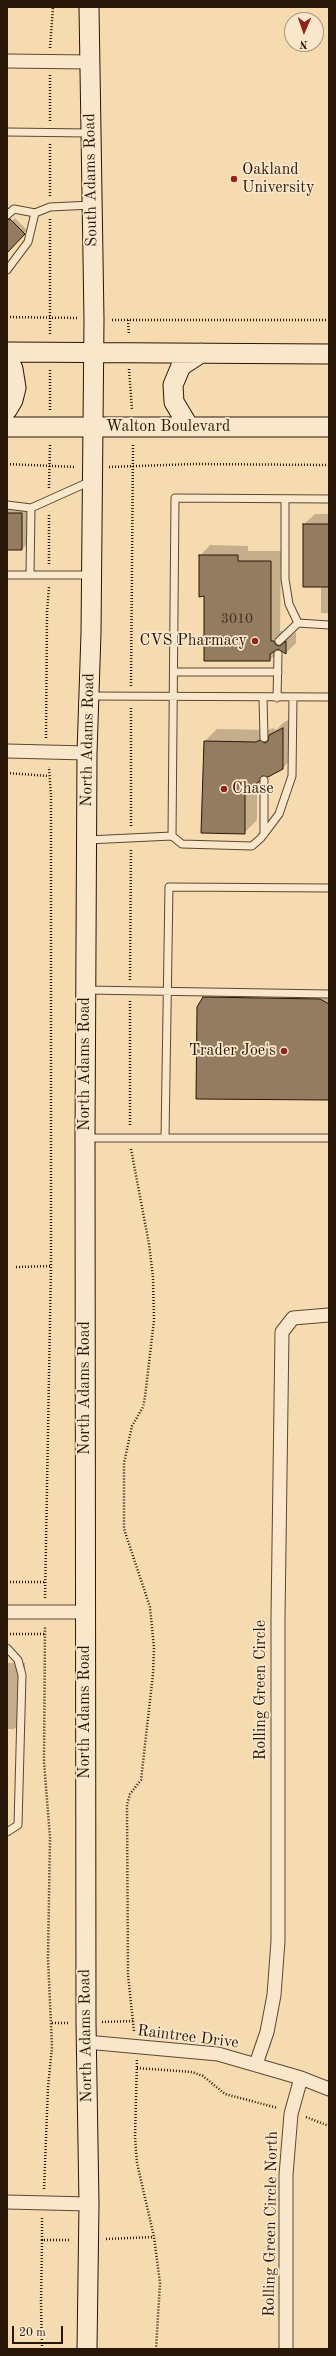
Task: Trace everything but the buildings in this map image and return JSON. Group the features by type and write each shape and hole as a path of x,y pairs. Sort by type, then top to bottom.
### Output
{"street":[{"name":"South Adams Road","path":"89,7 89,133 92,205 92,428"},
{"path":"7,61 89,62"},
{"path":"7,352 329,354"},
{"path":"189,427 174,402 173,385 181,366 201,353"},
{"path":"7,356 13,369 16,388 13,400 7,410"},
{"name":"Walton Boulevard","path":"7,427 329,427"},
{"name":"North Adams Road","path":"87,2349 89,2204 86,2042 85,1138 86,840 92,428"},
{"path":"7,751 87,753"},
{"name":"Rolling Green Circle","path":"256,2064 267,2032 274,1995 278,1941 278,1617 282,1332 293,1318 329,1315"},
{"path":"7,1612 85,1612"},
{"name":"Raintree Drive","path":"86,2042 218,2054 301,2078 329,2089"},
{"name":"Rolling Green Circle North","path":"286,2349 286,2175 292,2112 301,2078"},
{"path":"7,2202 89,2204"}],"lane":[{"path":"7,132 89,133"},
{"path":"7,215 14,209 35,213 50,207 92,205"},
{"path":"7,270 28,242 35,213"},
{"path":"7,505 31,508 92,481"},
{"path":"172,836 175,498 329,499"},
{"path":"285,499 285,579 289,604 298,623"},
{"path":"30,575 31,508"},
{"path":"7,575 90,575"},
{"path":"279,641 298,623 329,625"},
{"path":"277,698 278,654"},
{"path":"174,672 278,672"},
{"path":"89,696 263,698 329,697"},
{"path":"263,698 264,738"},
{"path":"86,840 172,836 182,844 252,846 280,814 292,776 293,698"},
{"path":"264,780 264,834"},
{"path":"165,1138 170,887 329,888"},
{"path":"86,990 329,994"},
{"path":"85,1138 329,1138"},
{"path":"7,1648 18,1660 22,1674 18,1825 7,1832"}],"path":[{"path":"50,49 53,7"},
{"path":"7,317 63,317"},
{"path":"50,317 50,330"},
{"path":"128,334 128,320 329,320"},
{"path":"50,362 50,415"},
{"path":"128,365 132,416"},
{"path":"46,738 50,448"},
{"path":"133,448 130,1138 131,1153 144,1211 150,1251 153,1277 154,1320 143,1407 132,1426 124,1463 124,1529 150,1607 154,1648 153,1674 141,1780 130,1794 127,1805 128,1975 137,2068 134,2138 137,2163 154,2237 160,2283 156,2349"},
{"path":"7,464 49,466"},
{"path":"132,466 194,464 329,465"},
{"path":"45,1591 51,1266 49,769"},
{"path":"7,773 49,776"},
{"path":"16,1266 51,1266"},
{"path":"7,1582 45,1582"},
{"path":"7,1634 45,1632 44,1762 49,1819 48,1958 52,2023 44,2189"},
{"path":"117,2022 133,2021"},
{"path":"52,2023 62,2024"},
{"path":"137,2068 192,2072 203,2076 225,2094 292,2112 329,2126"},
{"path":"42,2218 42,2349"},
{"path":"109,2239 154,2237"},
{"path":"42,2240 63,2240"}],"place":[{"name":"Oakland University","path":"234,179"},
{"name":"CVS Pharmacy","path":"255,641"},
{"name":"Chase","path":"224,789"},
{"name":"Trader Joe's","path":"284,1051"}]}
